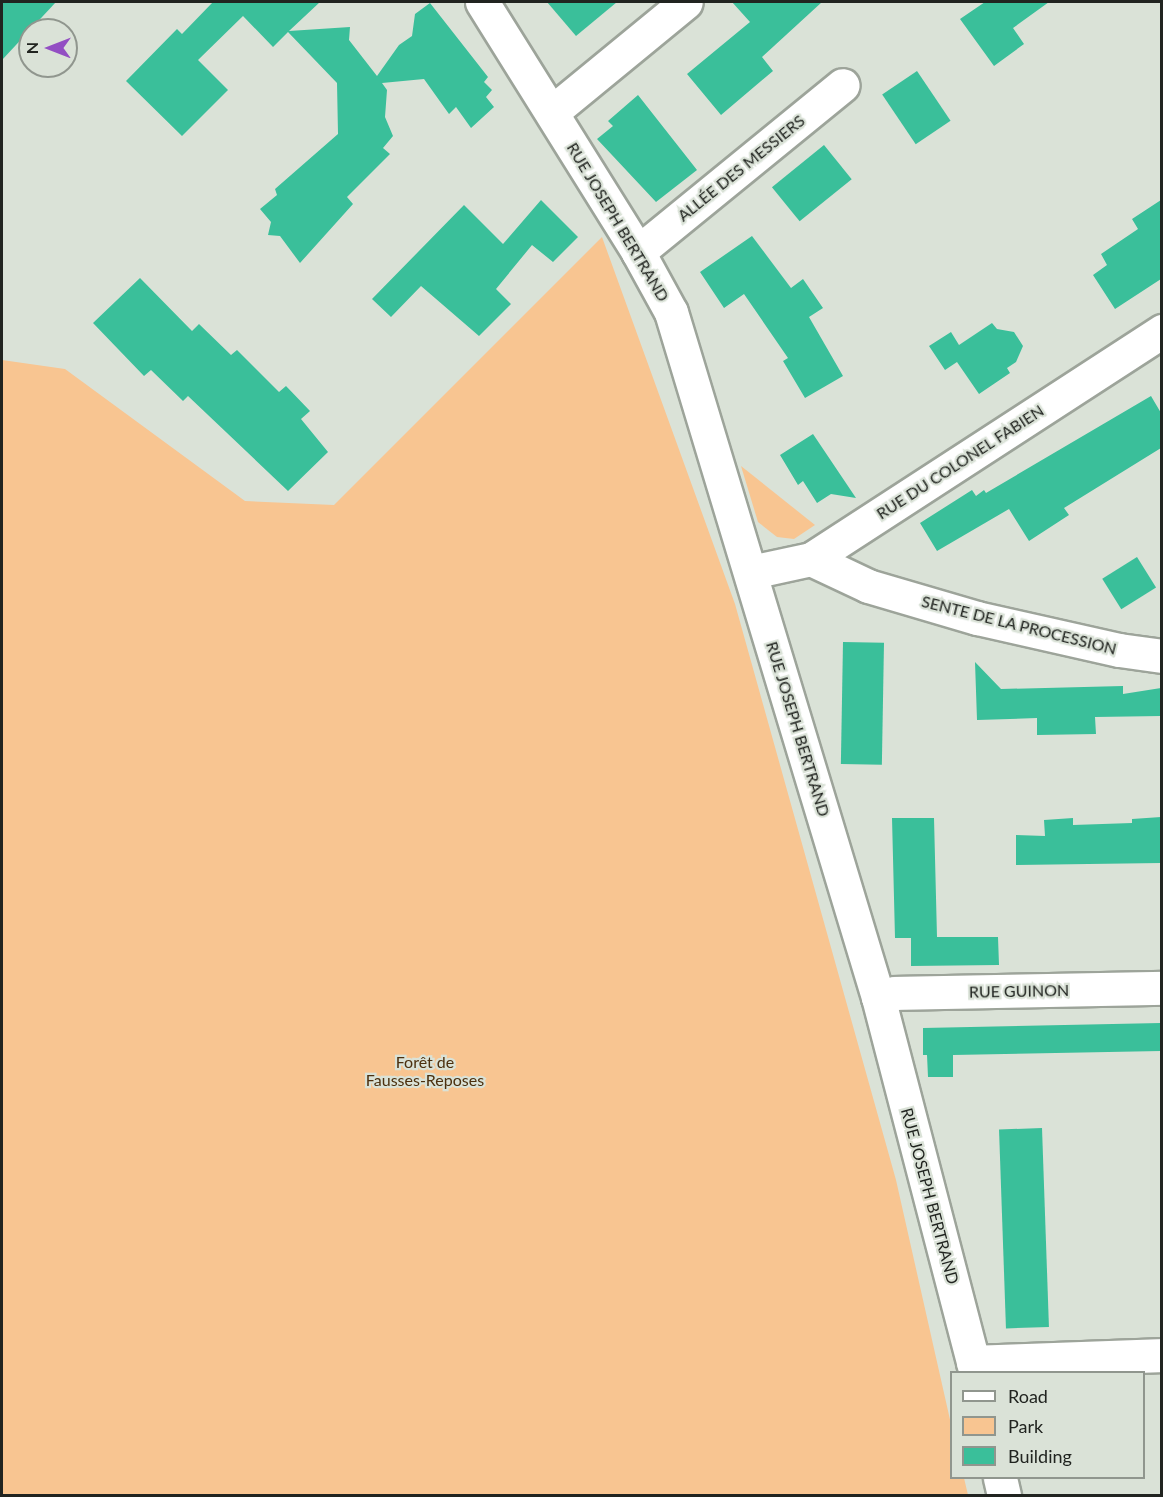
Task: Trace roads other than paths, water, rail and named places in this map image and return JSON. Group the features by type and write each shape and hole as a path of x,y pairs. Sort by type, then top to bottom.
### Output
{"street":[{"name":"RUE JOSEPH BERTRAND","path":"482,2 638,252 671,312 878,997 975,1367"},
{"path":"552,112 686,2"},
{"name":"ALLÉE DES MESSIERS","path":"638,252 843,84"},
{"name":"RUE DU COLONEL FABIEN","path":"751,572 811,559 1161,331"},
{"name":"SENTE DE LA PROCESSION","path":"811,559 868,586 977,618 1119,650 1161,656"},
{"name":"RUE GUINON","path":"878,997 895,993 1161,988"},
{"path":"975,1367 1161,1355"},
{"path":"1000,1479 1004,1496"}],"park label":[{"name":"Forêt de Fausses-Reposes","path":"425,1071"}]}
